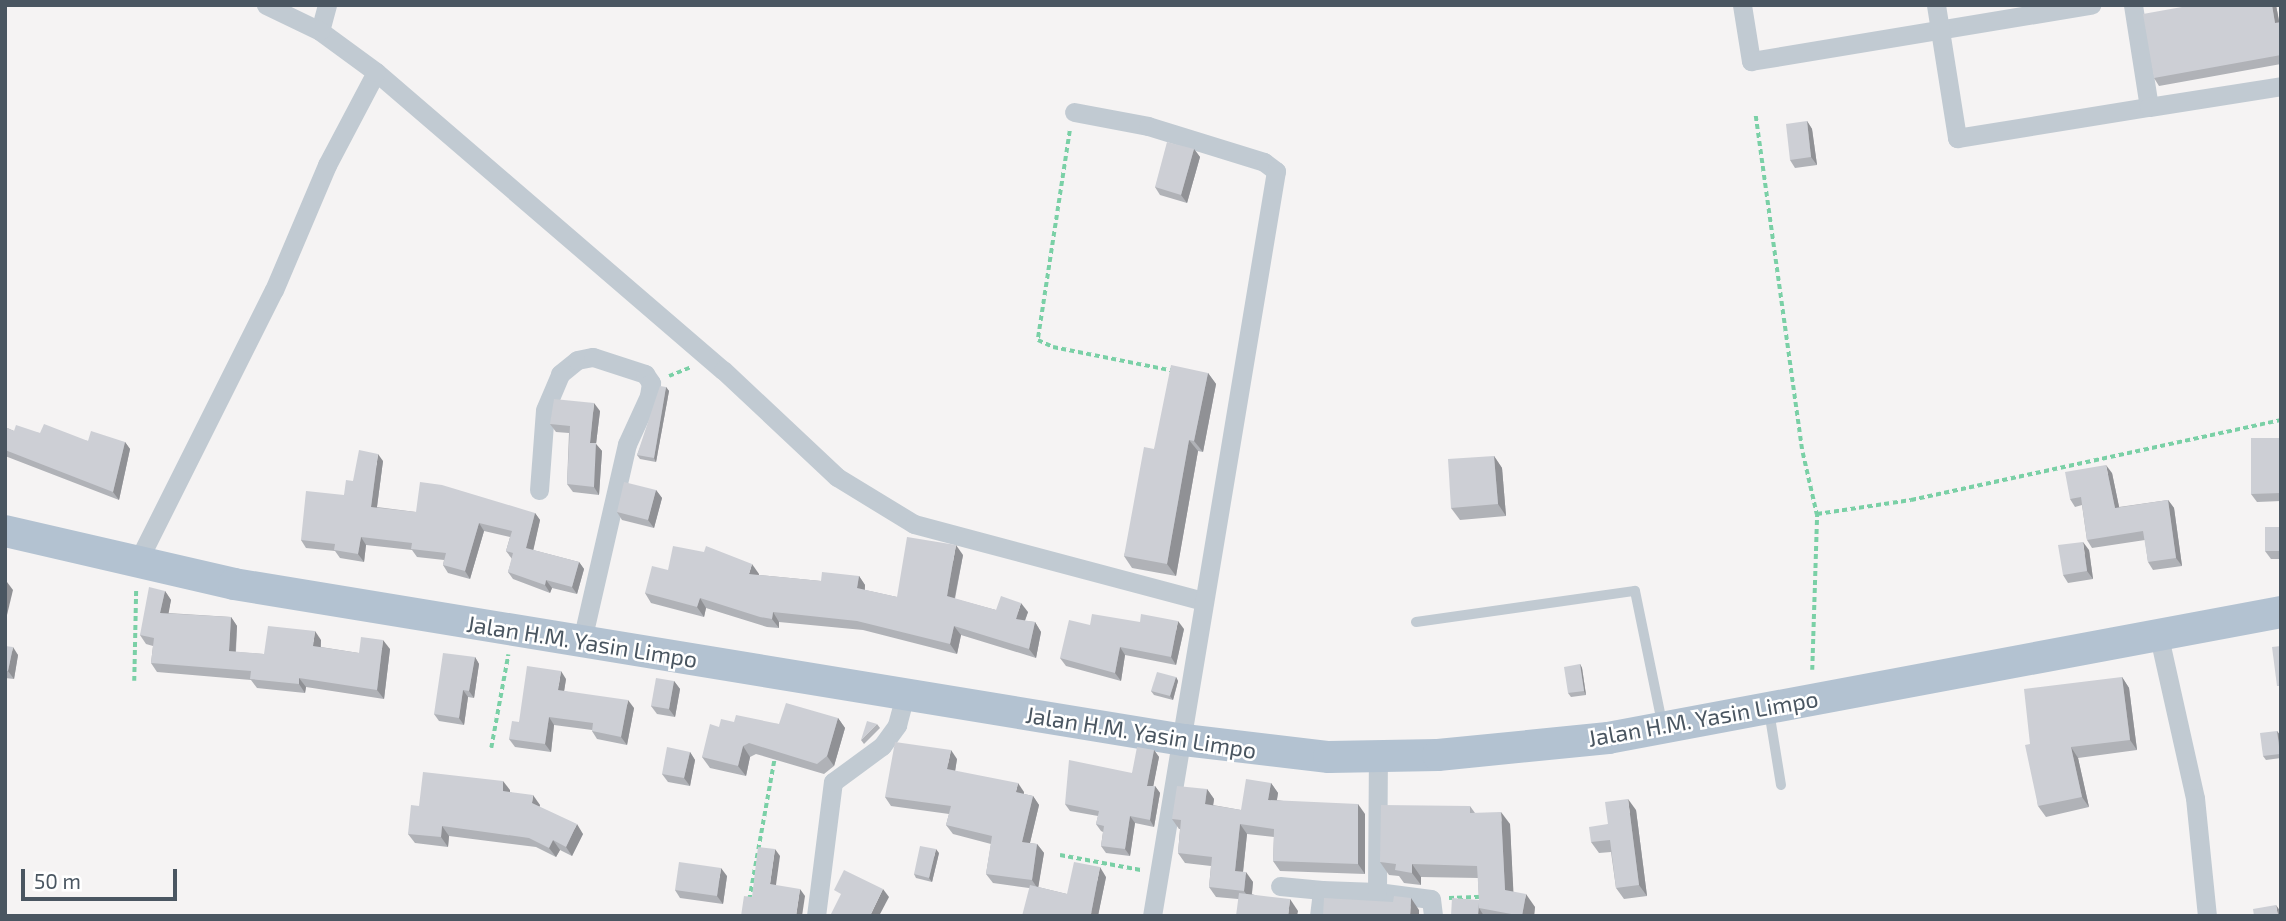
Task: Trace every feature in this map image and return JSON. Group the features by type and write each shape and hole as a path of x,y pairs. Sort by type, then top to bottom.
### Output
{"main road":[{"name":"Jalan H.M. Yasin Limpo","path":"5,531 137,563 582,641 906,692 1184,740 1295,754 1378,757 1569,742 2159,637 2281,612"}],"street":[{"path":"265,5 320,31 376,72 723,370 837,477 914,524 1203,601"},
{"path":"320,31 327,5"},
{"path":"1742,5 1751,61 2091,5"},
{"path":"1936,5 1958,138 2281,86"},
{"path":"2133,5 2150,107"},
{"path":"137,563 274,290 327,165 376,72"},
{"path":"1074,112 1148,126 1275,168 1203,601 1184,740 1152,916"},
{"path":"539,490 545,410 551,392 567,366 593,357 634,368 651,383 626,444 582,641"},
{"path":"2159,637 2195,798 2207,916"},
{"path":"816,916 833,782 882,746 897,724 906,692"},
{"path":"1377,892 1378,757"},
{"path":"1280,886 1377,892 1432,907"},
{"path":"1319,916 1322,890"}],"lane":[{"path":"1416,622 1635,591 1662,727"},
{"path":"1769,707 1781,785"}],"path":[{"path":"1074,112 1038,340 1053,347 1185,374"},
{"path":"1756,116 1803,453 1817,514 1812,670"},
{"path":"651,383 692,366 723,370"},
{"path":"1817,514 1911,500 2281,420"},
{"path":"134,681 137,563"},
{"path":"491,748 513,629"},
{"path":"749,902 775,753"},
{"path":"1060,855 1160,873"},
{"path":"1432,907 1485,896"}],"building":[{"path":"2193,5 2272,5 2275,23 2281,22 2281,55 2154,78 2143,14"},
{"path":"1807,121 1811,157 1790,160 1786,124"},
{"path":"1167,142 1194,149 1181,195 1155,187"},
{"path":"1171,365 1208,373 1194,441 1189,440 1167,564 1124,556 1144,447 1154,449"},
{"path":"660,386 666,387 654,458 637,455"},
{"path":"554,399 594,403 590,443 596,443 594,487 567,484 570,426 550,424"},
{"path":"44,424 88,441 91,431 125,442 113,492 5,450 5,427 14,431 16,425 40,433"},
{"path":"2251,438 2281,438 2281,493 2251,494"},
{"path":"359,450 378,454 371,507 416,512 420,482 442,485 535,513 526,548 579,562 572,587 546,580 545,585 508,572 513,553 506,551 512,531 479,523 465,571 443,565 446,553 411,549 412,543 361,537 358,554 334,550 335,544 301,540 306,491 344,495 346,480 353,481"},
{"path":"1494,456 1498,504 1451,508 1448,459"},
{"path":"2106,465 2115,508 2168,500 2176,558 2148,562 2143,531 2087,540 2081,497 2070,499 2065,472"},
{"path":"624,482 656,490 648,520 617,512"},
{"path":"2265,527 2281,527 2281,551 2265,551"},
{"path":"907,537 956,545 947,596 996,610 1001,596 1021,603 1016,619 1035,622 1029,649 954,626 950,644 857,621 773,612 772,619 700,598 697,607 645,593 652,566 668,570 673,546 704,552 706,546 752,564 749,574 821,581 822,572 859,576 857,588 897,597"},
{"path":"2083,542 2087,571 2063,575 2058,545"},
{"path":"149,587 165,591 160,613 231,617 229,651 264,654 268,626 315,631 313,646 359,653 361,637 383,640 377,690 299,678 299,684 250,679 251,671 151,663 154,638 140,635"},
{"path":"1092,614 1140,622 1141,614 1178,621 1171,657 1120,647 1115,673 1060,658 1069,620 1090,625"},
{"path":"5,646 13,647 8,671 5,671"},
{"path":"2281,646 2281,686 2277,686 2272,647"},
{"path":"443,653 475,657 469,691 463,690 459,718 434,714"},
{"path":"1580,664 1584,691 1568,693 1564,667"},
{"path":"527,666 561,671 558,690 628,700 621,737 592,731 593,723 549,717 545,744 509,739 512,721 519,722"},
{"path":"1157,672 1176,677 1170,696 1151,691"},
{"path":"2122,677 2130,740 2071,747 2082,797 2038,806 2025,745 2030,744 2024,689"},
{"path":"656,678 674,681 669,709 651,706"},
{"path":"786,703 838,718 827,756 817,764 749,743 743,746 738,766 702,757 710,724 719,727 721,719 734,722 736,715 779,724"},
{"path":"867,721 877,724 861,740"},
{"path":"2277,731 2280,754 2263,756 2260,733"},
{"path":"895,742 951,750 947,769 1018,783 1016,792 1033,796 1022,842 1037,844 1032,880 986,874 992,836 946,825 951,806 885,797"},
{"path":"667,747 690,752 684,778 662,774"},
{"path":"1137,747 1154,750 1147,786 1155,786 1150,820 1130,816 1125,849 1101,846 1104,826 1096,824 1099,811 1065,804 1069,760 1132,773"},
{"path":"423,772 503,781 503,791 533,795 532,803 577,824 566,847 553,840 549,848 529,838 442,826 441,837 408,834 411,805 419,806"},
{"path":"1246,779 1271,783 1268,800 1358,804 1358,864 1273,861 1274,829 1240,824 1235,871 1246,872 1244,891 1209,887 1212,857 1178,853 1181,820 1172,819 1177,786 1207,789 1205,804 1241,810"},
{"path":"1628,799 1639,885 1616,888 1610,840 1591,842 1589,827 1608,824 1605,802"},
{"path":"1381,805 1470,806 1470,813 1501,812 1505,890 1526,894 1522,916 1479,908 1479,903 1478,916 1451,916 1452,898 1479,900 1477,866 1412,864 1412,873 1395,870 1396,864 1380,862"},
{"path":"920,846 936,849 929,878 914,874"},
{"path":"758,847 775,849 770,884 800,889 796,916 741,916 744,896 752,897"},
{"path":"679,862 721,868 717,896 675,890"},
{"path":"1074,862 1100,867 1091,914 1100,916 1022,916 1030,885 1067,894"},
{"path":"844,870 883,889 870,916 830,916 841,894 834,890"},
{"path":"1239,893 1290,899 1288,916 1236,916"},
{"path":"1394,896 1411,898 1410,916 1323,916 1324,898 1393,902"},
{"path":"2276,905 2278,916 2254,916 2253,909"}]}
